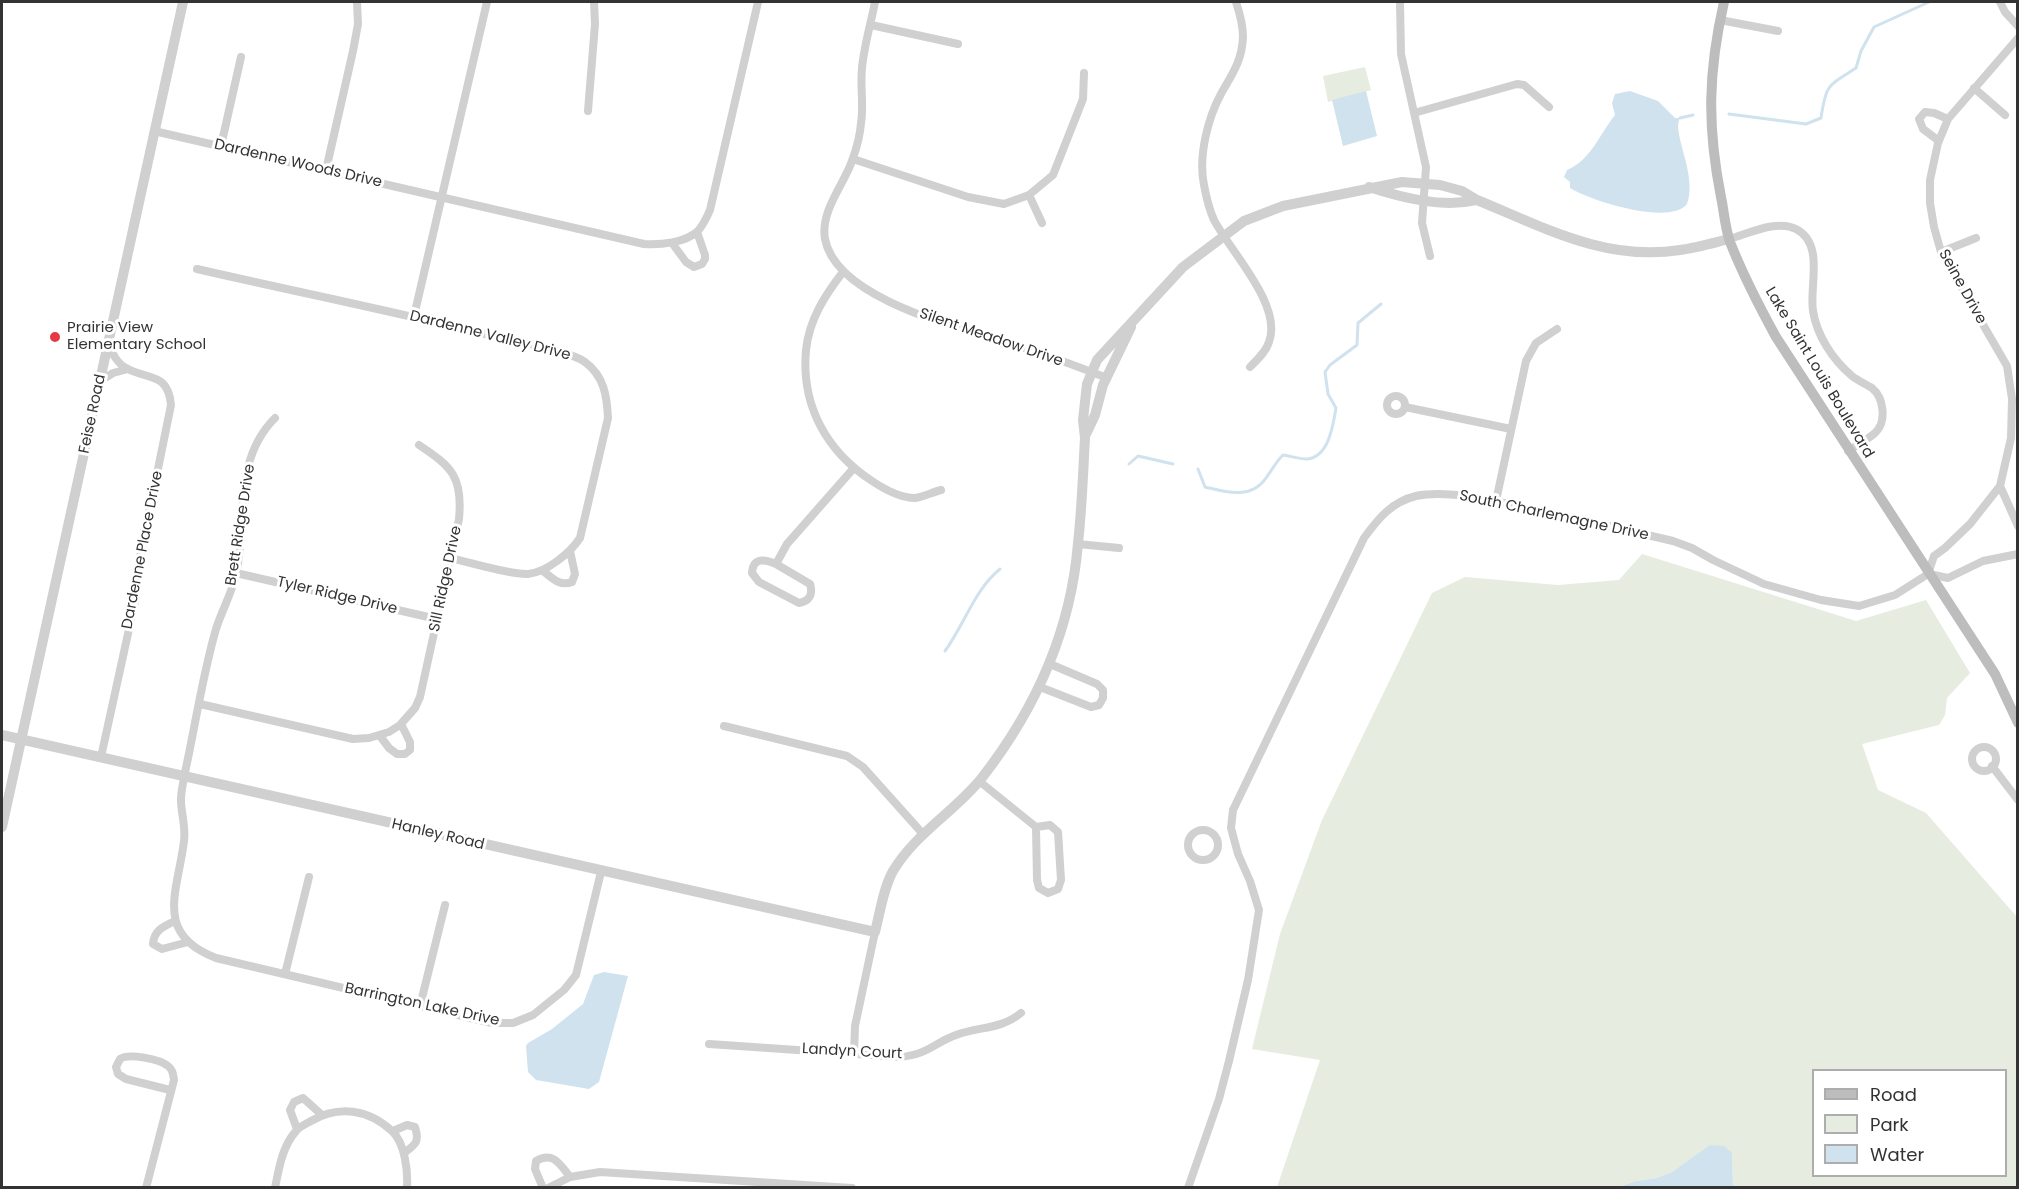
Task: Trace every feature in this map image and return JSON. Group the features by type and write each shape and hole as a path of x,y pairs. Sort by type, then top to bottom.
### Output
{"main road":[{"name":"Lake Saint Louis Boulevard","path":"1724,2 1713,58 1710,103 1715,165 1729,239 1750,289 1776,337 1995,675 2018,723"}],"street":[{"name":"Feise Road","path":"2,826 183,2"},
{"path":"326,170 358,24 357,2"},
{"path":"414,316 487,2"},
{"path":"588,111 595,24 594,2"},
{"path":"672,243 686,262 694,267 698,267 705,259 697,232 710,210 758,2"},
{"name":"Silent Meadow Drive","path":"876,2 862,67 862,122 853,159 828,212 825,226 825,239 833,257 843,272 862,286 893,303 937,322 1020,346 1107,378"},
{"path":"1236,2 1242,20 1243,39 1234,74 1221,93 1207,132 1202,165 1206,197 1214,219 1257,287 1270,315 1272,330 1269,342 1250,367"},
{"path":"1400,2 1401,54 1424,151 1426,184 1422,224 1430,256"},
{"path":"2000,2 2005,12 2018,26"},
{"path":"1720,20 1778,31"},
{"path":"871,25 958,44"},
{"name":"Seine Drive","path":"1928,574 1934,556 1970,524 2000,486 2011,438 2014,382 1941,252 1930,203 1930,180 1939,141 1948,119 2018,38"},
{"path":"221,146 242,57"},
{"path":"853,159 968,196 1004,204 1029,195 1053,175 1083,99 1084,73"},
{"path":"1414,113 1517,84 1524,86 1549,106"},
{"path":"1974,88 2005,115"},
{"path":"1939,141 1923,129 1919,119 1925,112 1948,119"},
{"name":"Dardenne Woods Drive","path":"154,130 644,244 672,243 697,232"},
{"path":"854,1053 855,1026 875,932 892,873 923,834 980,781 1017,729 1050,664 1070,597 1078,544 1083,420 1087,384 1096,360 1183,267 1244,220 1283,206 1402,182 1462,191 1558,235 1626,252 1680,250 1778,226 1796,229 1807,239 1813,252 1812,295 1817,326 1832,356 1853,376 1874,389 1881,399 1882,421 1877,432 1848,451"},
{"path":"1370,187 1403,198 1462,203 1478,200"},
{"path":"1029,195 1042,223"},
{"path":"1941,252 1976,238"},
{"name":"Dardenne Valley Drive","path":"197,269 414,316 557,351 583,360 602,382 607,399 608,418 580,538 570,551 542,570"},
{"path":"843,272 816,313 809,333 806,350 806,383 817,418 828,439 853,469 882,488 915,498 941,490"},
{"path":"1084,438 1107,378 1134,321"},
{"path":"1496,501 1526,361 1536,343 1557,329"},
{"path":"108,343 116,359 128,369"},
{"path":"100,381 128,369"},
{"name":"Dardenne Place Drive","path":"101,757 136,597 138,567 171,405 170,394 161,382 150,375 128,369"},
{"path":"1405,407 1511,429"},
{"name":"Brett Ridge Drive","path":"184,777 216,631 236,573 243,493 248,470 255,444 262,430 275,418"},
{"name":"Sill Ridge Drive","path":"200,704 353,739 380,736 401,724 415,708 420,697 460,511 458,485 444,461 419,445"},
{"path":"776,564 787,544 853,469"},
{"path":"2000,486 2018,526"},
{"name":"South Charlemagne Drive","path":"1188,1188 1219,1099 1229,1061 1248,980 1258,921 1259,910 1231,828 1233,810 1361,545 1381,515 1391,507 1414,496 1436,493 1496,501 1673,541 1764,584 1831,602 1859,606 1895,595 1928,574"},
{"path":"1078,544 1119,548"},
{"path":"450,558 519,573 527,574 542,570 559,583 566,585 572,582 575,574 570,551"},
{"path":"1928,574 1948,578 1983,561 2018,554"},
{"path":"767,560 776,564 810,584 812,594 809,598 799,603 754,578 752,567 756,562 767,560"},
{"name":"Tyler Ridge Drive","path":"236,573 437,618"},
{"path":"1040,687 1091,707 1099,705 1103,698 1103,690 1097,684 1050,664"},
{"path":"380,736 397,754 405,754 410,750 410,742 401,724"},
{"path":"724,726 847,756 863,767 923,834"},
{"name":"Hanley Road","path":"2,735 875,932"},
{"path":"1992,766 2018,800"},
{"path":"184,777 181,800 184,839 174,894 175,921 162,927 154,935 153,944 162,949 188,942"},
{"path":"980,781 1036,827 1050,825 1058,832 1061,880 1058,889 1048,893 1039,888 1036,880 1036,827"},
{"path":"1217,842 1234,839"},
{"name":"Barrington Lake Drive","path":"175,921 182,936 188,942 216,958 492,1023 513,1023 533,1015 564,990 576,975 601,872"},
{"path":"285,974 309,877"},
{"path":"420,1006 445,905"},
{"name":"Landyn Court","path":"709,1044 900,1057 917,1055 956,1035 1003,1025 1021,1012"},
{"path":"146,1188 174,1080 172,1070 164,1063 129,1055 120,1059 116,1067 118,1074 126,1079 170,1090"},
{"path":"297,1129 290,1110 298,1099 303,1098 322,1115"},
{"path":"275,1188 286,1145 297,1129 322,1115 339,1111 357,1112 393,1131 404,1153 408,1169 407,1188"},
{"path":"393,1131 407,1125 416,1127 418,1141 404,1153"},
{"path":"543,1188 535,1169 536,1161 544,1156 559,1161 570,1177"},
{"path":"548,1188 570,1177 600,1172 852,1188"}],"green space":[{"path":"1365,67 1371,90 1328,102 1323,76"},
{"path":"1642,554 1856,621 1926,600 1970,673 1947,698 1945,715 1939,725 1862,744 1878,790 1926,813 2017,917 2017,1187 1733,1187 1732,1153 1711,1145 1672,1172 1618,1187 1277,1187 1320,1060 1252,1049 1280,934 1322,820 1432,593 1465,577 1558,585 1619,580"}],"water":[{"path":"1366,91 1377,136 1343,146 1332,100"},
{"path":"1630,91 1658,101 1675,118 1680,118 1678,125 1689,180 1689,193 1687,204 1678,210 1664,213 1648,212 1612,205 1570,188 1570,182 1564,177 1567,170 1589,153 1615,115 1612,103 1615,94"},
{"path":"604,972 628,976 599,1082 589,1089 536,1080 528,1072 526,1046 583,1004 594,975"},
{"path":"1710,1145 1724,1146 1732,1153 1733,1187 1618,1187 1672,1172"}],"waterway":[{"path":"1729,114 1806,124 1821,118 1827,92 1834,83 1856,68 1861,51 1874,27 1929,2"},
{"path":"1680,118 1693,115"},
{"path":"1198,469 1205,487 1238,493 1246,492 1260,485 1283,455 1307,459 1320,453 1329,439 1336,408 1328,394 1325,372 1330,365 1357,345 1358,323 1381,304"},
{"path":"1129,464 1138,456 1173,464"},
{"path":"945,651 977,597 991,577 1000,569"}],"place":[{"name":"Prairie View Elementary School","path":"55,337"}]}
